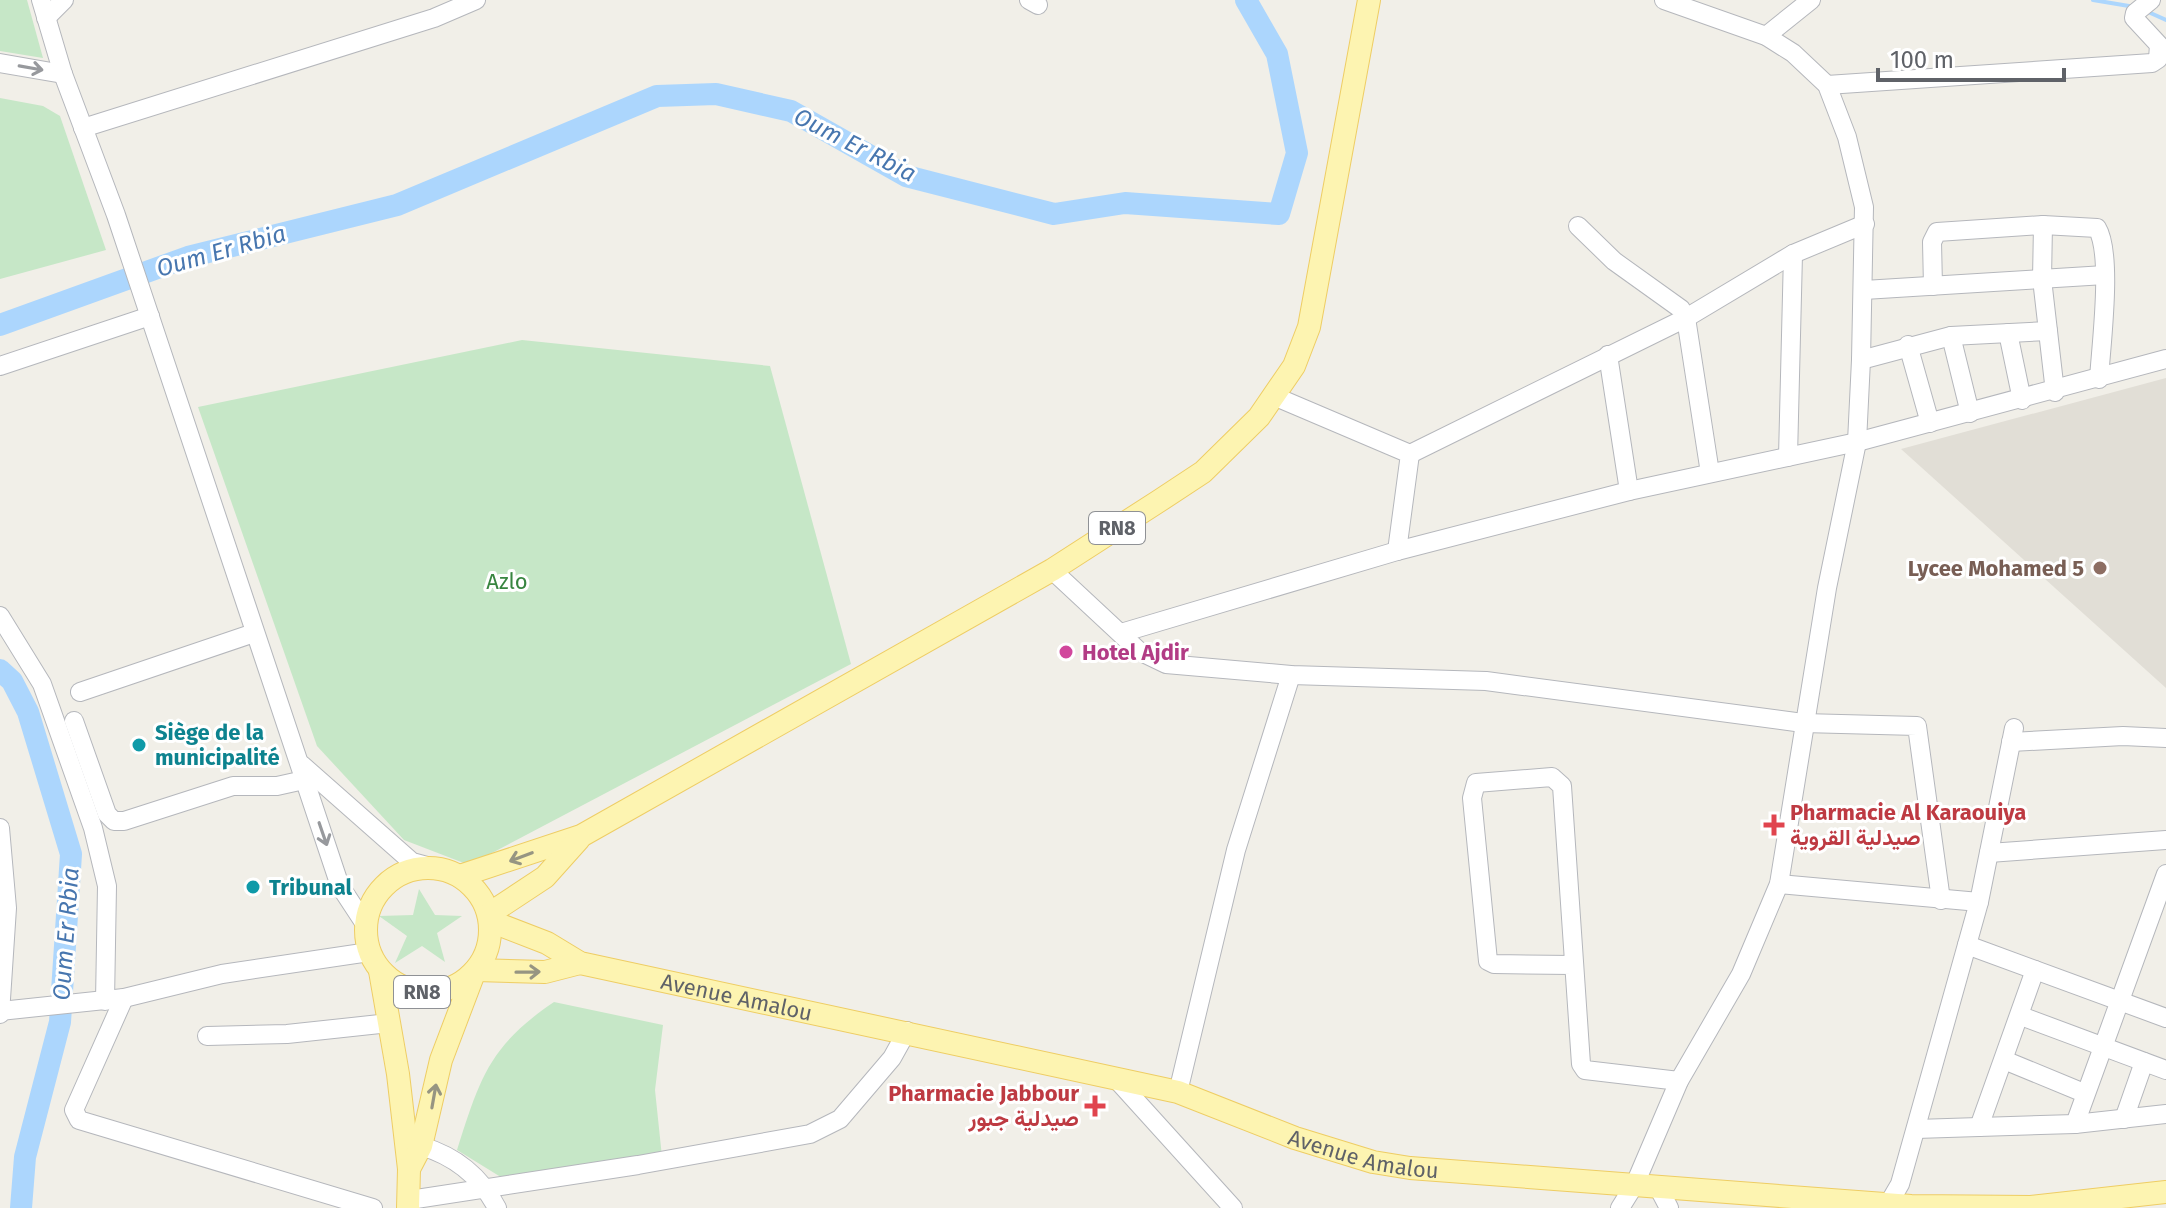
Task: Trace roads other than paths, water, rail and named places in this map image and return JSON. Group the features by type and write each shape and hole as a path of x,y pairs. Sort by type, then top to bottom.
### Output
{"main road":[{"name":"RN8","path":"460,876 581,836 1052,570 1203,472 1245,433 1276,397 1294,366 1309,327 1369,0"},
{"name":"RN8","path":"409,1169 421,1146 441,1060 489,943 489,918 545,877 581,836"},
{"path":"365,924 370,905 381,888 396,876 415,869 434,868 460,876 478,893 489,918 538,938 580,963"},
{"name":"RN8","path":"365,924 389,1023 409,1169 409,1204"},
{"name":"RN8","path":"374,961 401,986 427,993 452,987 475,971"},
{"name":"Avenue Amalou","path":"580,963 907,1031 1118,1081 1178,1092 1295,1138 1373,1162 1452,1173 1972,1207 2081,1205 2166,1192"},
{"path":"475,971 545,972 580,963"}],"street":[{"path":"64,0 44,9 63,74 148,310 340,886 365,924"},
{"path":"83,128 434,18 476,0"},
{"path":"1620,1208 1646,1185 1679,1081 1741,974 1779,884 1803,723 1857,442 1864,290 1865,224 1861,188 1827,85 1793,53 1766,36 1664,0"},
{"path":"1766,36 1811,0"},
{"path":"1827,85 2152,63 2158,59 2159,45 2136,22 2145,5"},
{"path":"0,63 63,74"},
{"path":"1276,397 1410,454 1686,318 1793,254 1865,224"},
{"path":"1933,286 1932,242 1937,232 2043,225 2097,228 2101,234 2105,275 2099,379"},
{"path":"2043,225 2042,279 2055,392"},
{"path":"1578,226 1614,261 1681,309 1686,318 1710,473"},
{"path":"1788,457 1793,254"},
{"path":"1864,290 2105,275"},
{"path":"0,366 148,310"},
{"path":"1861,360 1951,336 2048,331"},
{"path":"2008,333 2022,400"},
{"path":"1951,336 1970,413"},
{"path":"1908,345 1930,423"},
{"path":"1608,355 1629,491"},
{"path":"1121,633 1397,551 1629,491 1857,442 2055,392 2166,359"},
{"path":"1397,551 1410,454"},
{"path":"1052,570 1139,651 1166,664 1291,675 1486,681 1803,723 1917,726 1941,900"},
{"path":"0,616 42,684 93,828 107,886 108,1000 74,1110 79,1120 373,1208"},
{"path":"80,692 254,633"},
{"path":"1178,1092 1236,850 1291,675"},
{"path":"74,721 107,814 114,821 124,821 233,786 260,788 304,780"},
{"path":"1899,1202 1979,902 2012,735 2150,735 2166,738"},
{"path":"297,760 412,862 434,868"},
{"path":"1573,965 1494,964 1488,961 1472,798 1476,783 1552,777 1560,781 1581,1064 1585,1070 1679,1081"},
{"path":"0,828 6,863 7,908 0,1012 108,1000 222,974 374,961"},
{"path":"1989,853 2166,840"},
{"path":"2075,1124 2119,1000 2158,919 2166,874"},
{"path":"1779,884 1979,902"},
{"path":"1967,945 2166,1018"},
{"path":"1979,1127 2035,970"},
{"path":"2021,1016 2166,1070"},
{"path":"207,1036 319,1031 389,1023"},
{"path":"409,1204 487,1188 795,1138 826,1128 840,1119 892,1058 907,1031"},
{"path":"2004,1060 2084,1093"},
{"path":"2124,1119 2144,1062"},
{"path":"1118,1081 1233,1208"},
{"path":"1916,1129 2075,1124 2166,1114"},
{"path":"421,1146 465,1168 487,1188 497,1208"},
{"path":"1646,1185 1669,1208"}],"waterway":[{"name":"Oum Er Rbia","path":"0,325 188,257 397,205 657,96 716,94 791,111 906,176 1054,214 1125,203 1279,214 1297,153 1277,54 1246,0"},
{"path":"2093,0 2135,7"},
{"path":"2146,11 2166,20"},
{"name":"Oum Er Rbia","path":"0,670 12,681 28,712 71,854 60,1022 25,1157 21,1208"}],"place":[{"name":"Lycee Mohamed 5","path":"2100,568"},
{"name":"Hotel Ajdir","path":"1066,652"},
{"name":"Siège de la municipalité","path":"139,745"},
{"name":"Pharmacie Al Karaouiya صيدلية القروية","path":"1774,825"},
{"name":"Tribunal","path":"253,887"},
{"name":"Pharmacie Jabbour صيدلية جبور","path":"1095,1106"}],"park label":[{"name":"Azlo","path":"507,581"}]}
